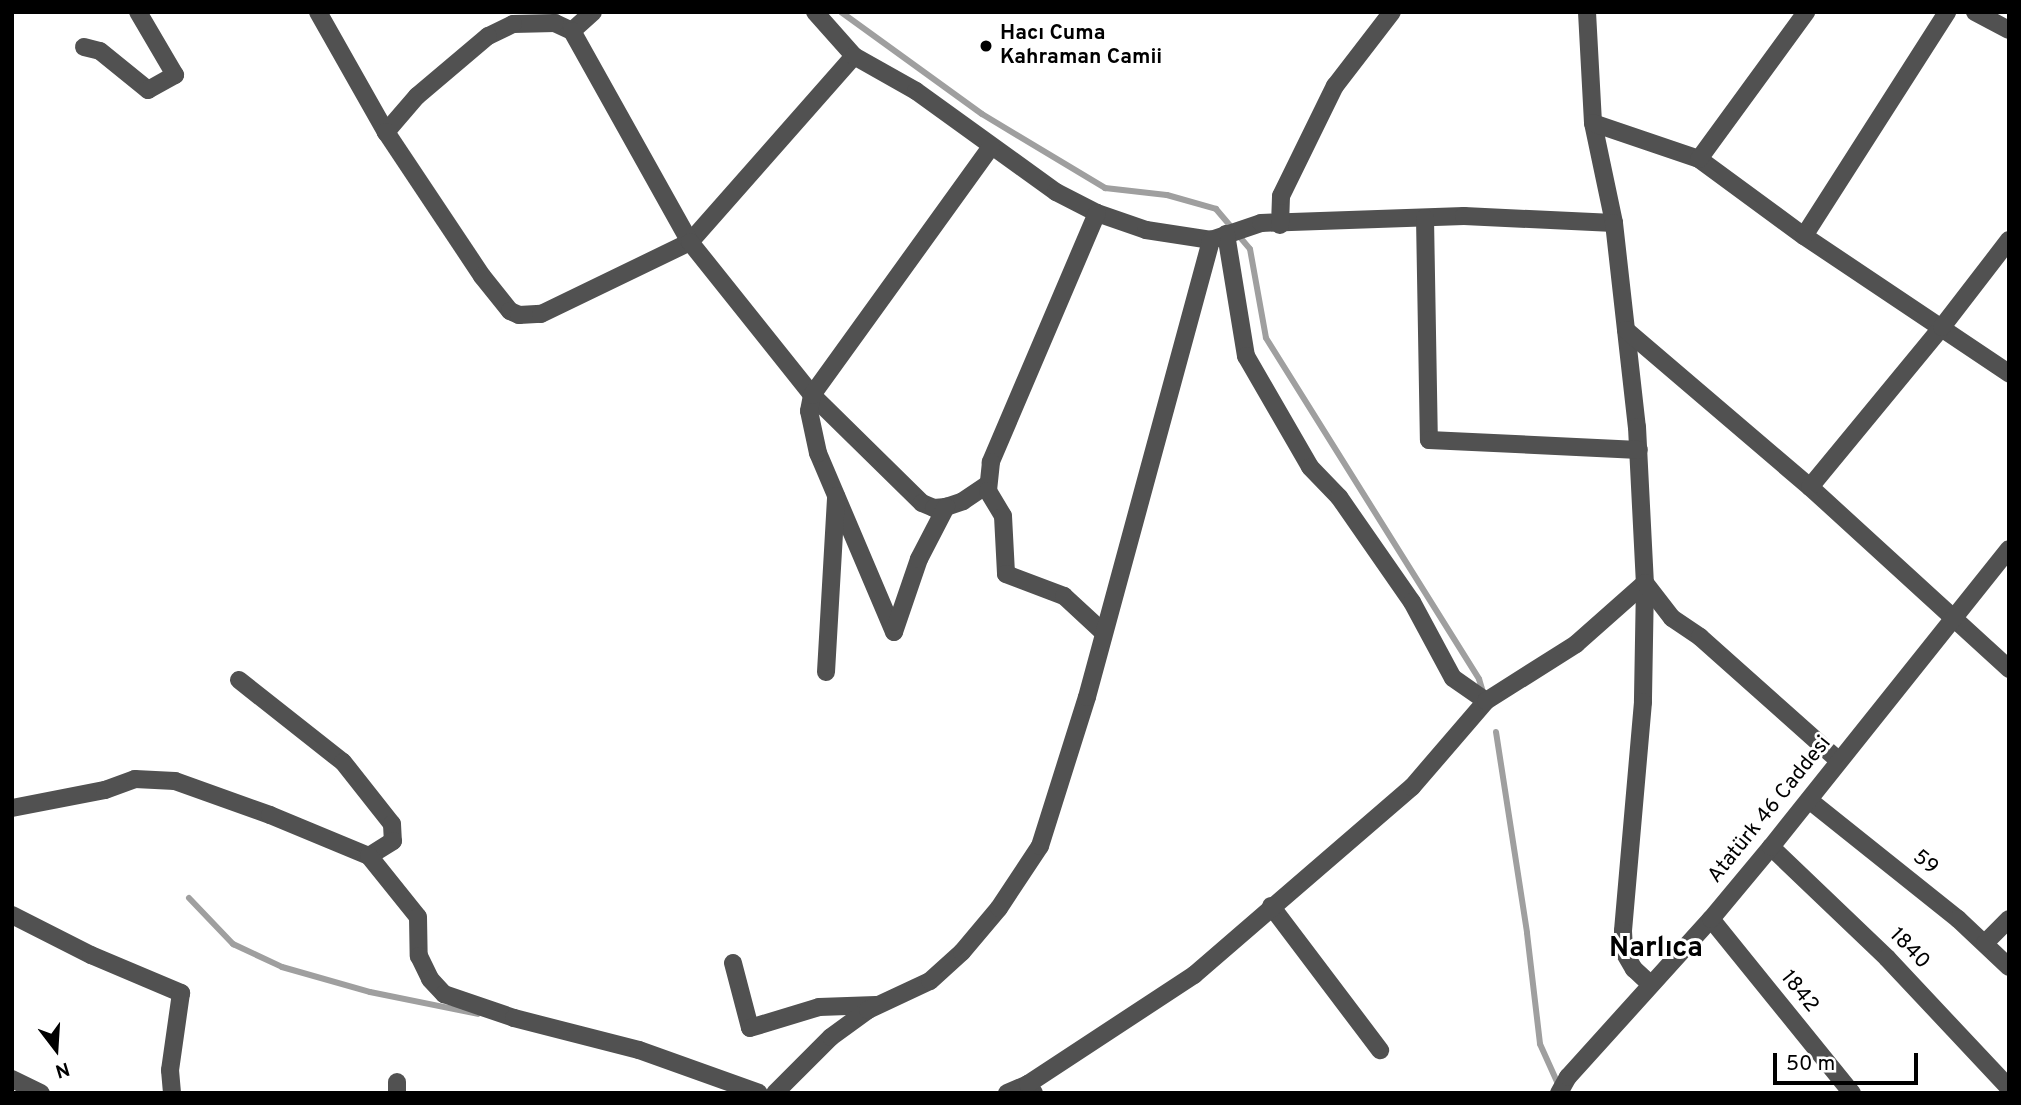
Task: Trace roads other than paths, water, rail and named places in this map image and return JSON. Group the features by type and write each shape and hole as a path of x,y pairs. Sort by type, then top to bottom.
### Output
{"street":[{"path":"84,47 100,51 149,90 176,75 138,12"},
{"path":"318,12 386,132 482,276 510,311 519,315 541,313 690,242 854,56"},
{"path":"572,31 593,12"},
{"path":"815,12 854,56 916,90 1056,192 1097,213 1146,230 1219,237 1261,223 1280,225 1464,216 1614,223"},
{"path":"1280,225 1281,196 1335,86 1392,12"},
{"path":"1587,12 1593,123 1614,223 1639,450 1645,583 1643,702 1623,931 1625,952 1634,969 1651,985"},
{"path":"1699,159 1806,12"},
{"path":"1804,236 1947,12"},
{"path":"1975,12 2009,30"},
{"path":"386,132 417,96 488,36 513,24 555,23 572,31 690,242 812,395 922,503 934,508 946,507 963,501 988,484"},
{"path":"1593,123 1699,159 1804,236 2009,373"},
{"path":"946,507 919,559 894,632 818,453 809,411 812,395 991,147"},
{"path":"1097,213 991,462 988,491 1003,516 1006,574 1064,596 1104,633"},
{"path":"1425,218 1429,440 1639,450"},
{"path":"775,1093 831,1037 880,1005 930,981 962,952 999,908 1040,846 1219,237"},
{"path":"1219,237 1246,356 1310,467 1339,497 1412,602 1453,678 1486,701"},
{"path":"1810,487 1942,327 2009,240"},
{"path":"1626,330 1810,487 2009,669"},
{"path":"826,672 836,496"},
{"name":"Atatürk 46 Caddesi","path":"1562,1087 1771,847 2009,549"},
{"path":"1007,1093 1031,1088 1194,975 1412,787 1486,701 1576,644 1645,583"},
{"path":"1645,583 1672,618 1700,637 1839,761"},
{"path":"239,680 343,762 392,824 393,841 369,856"},
{"path":"12,808 105,790 135,779 175,781 270,815 369,856 418,917 419,956 430,979 444,994 514,1018 639,1051 759,1093"},
{"name":"59","path":"1809,800 1985,943 2009,967"},
{"name":"1840","path":"1771,847 1888,958 2009,1088"},
{"path":"1271,906 1380,1050"},
{"path":"12,915 91,955 181,993 170,1070 172,1093"},
{"name":"1842","path":"1711,919 1852,1093"},
{"path":"1985,943 2009,919"},
{"path":"733,963 750,1028 819,1007 880,1005"},
{"path":"12,1079 41,1093"}],"waterway":[{"path":"841,12 982,114 1105,188 1167,195 1216,209 1250,249 1266,338 1479,679 1484,695"},
{"path":"1496,732 1527,933 1540,1044 1559,1086"},
{"path":"189,898 233,944 282,967 370,992 478,1014"}],"place":[{"name":"Hacı Cuma Kahraman Camii","path":"986,46"}],"district":[{"name":"Narlıca","path":"1656,949"}]}
